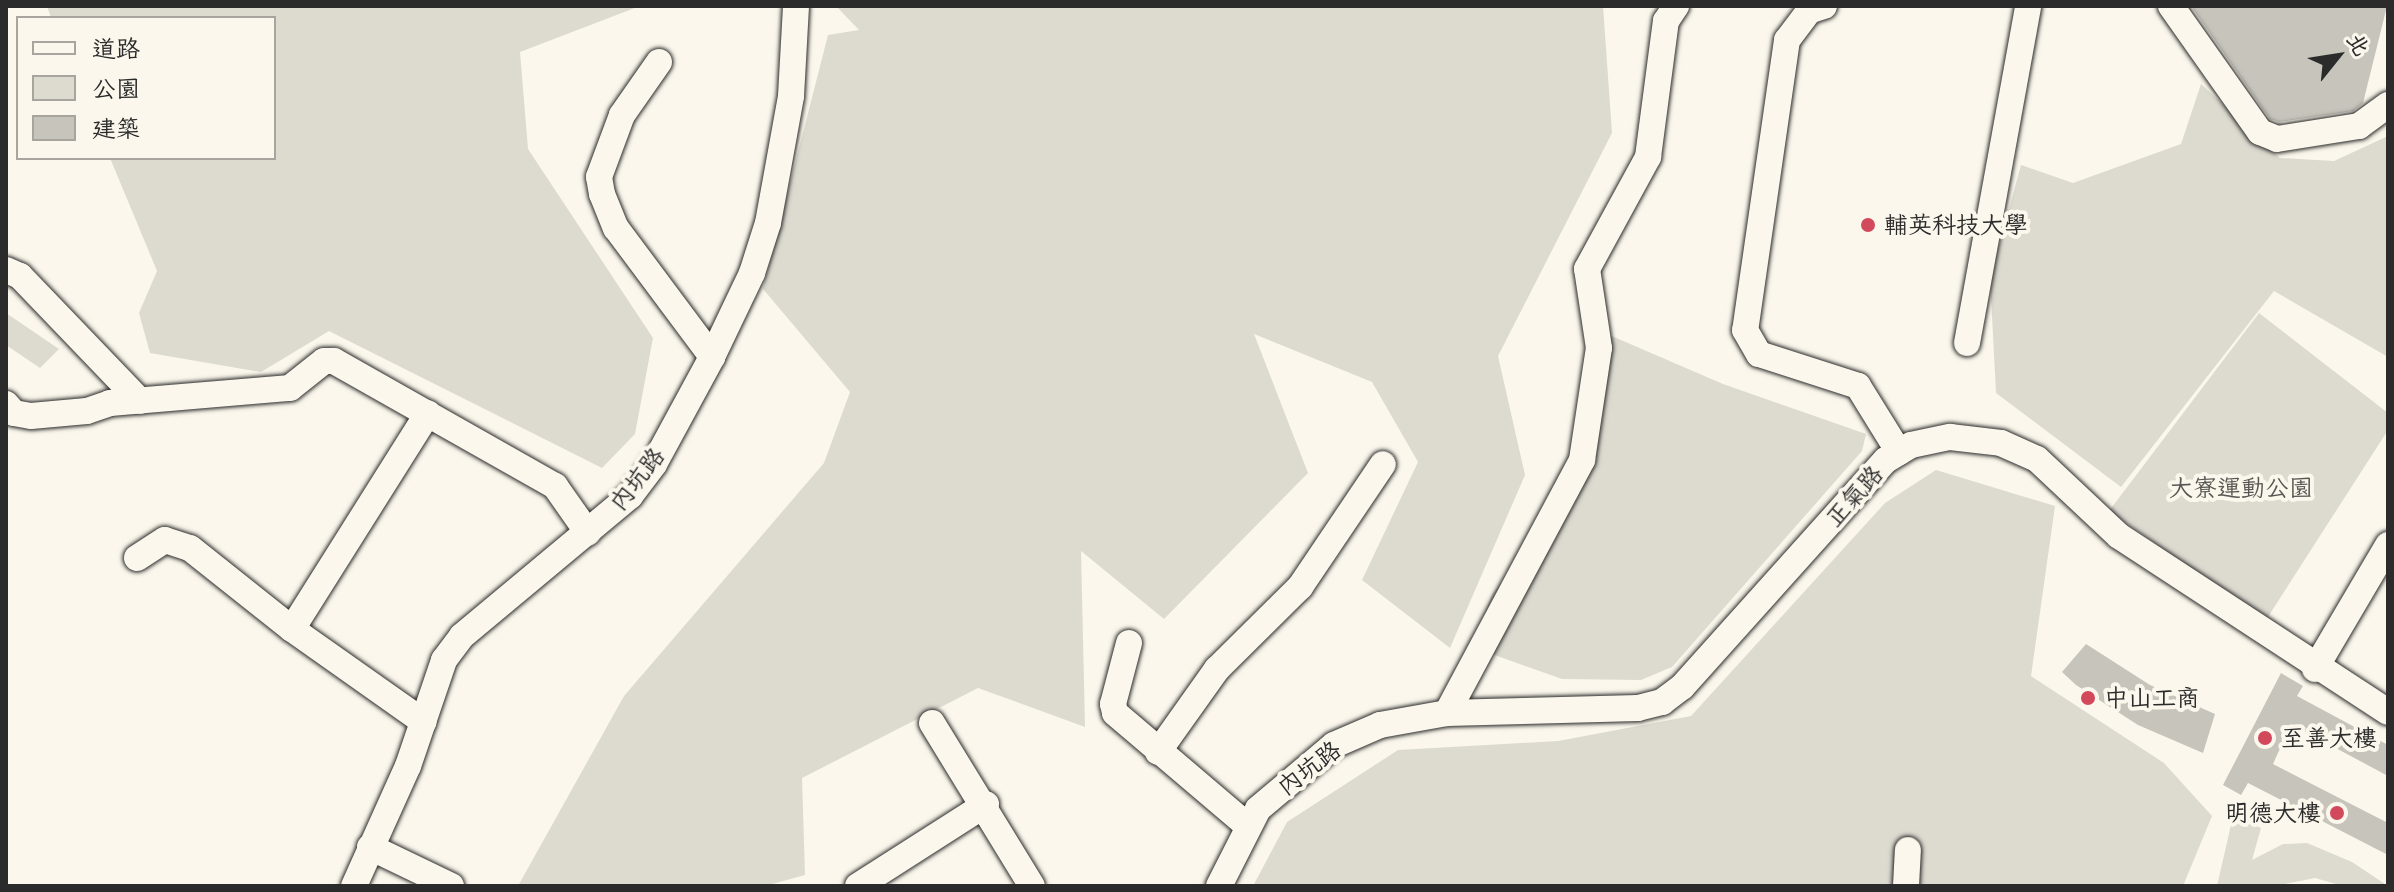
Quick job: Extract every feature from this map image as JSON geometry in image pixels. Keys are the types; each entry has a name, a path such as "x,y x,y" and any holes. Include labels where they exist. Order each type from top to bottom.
{"street":[{"name":"內坑路","path":"354,886 424,722 444,660 462,636 630,496 654,464 712,357 752,273 768,223 791,96 796,6"},
{"path":"1447,713 1582,460 1599,348 1587,269 1648,157 1666,21 1676,6"},
{"path":"1824,6 1809,11 1787,40 1745,330 1759,354 1858,386 1899,452"},
{"path":"1967,343 2028,6"},
{"path":"2171,6 2260,132 2277,139 2359,126 2388,105"},
{"path":"659,62 622,115 599,177 602,194 616,228 712,357"},
{"path":"6,270 20,276 140,401"},
{"path":"6,404 14,413 31,416 140,401 290,388 324,361 334,361 555,486 588,533"},
{"path":"292,629 428,413"},
{"name":"正氣路","path":"1447,713 1638,708 1662,702 1682,687 1886,460 1899,452 1950,437 2001,443 2037,459 2119,536 2315,669 2388,712"},
{"path":"1158,752 1217,669 1307,578 1383,464"},
{"path":"137,558 165,540 190,548 292,629 424,722"},
{"path":"2315,669 2388,545"},
{"path":"1129,643 1115,713 1248,826"},
{"name":"內坑路","path":"1219,886 1248,826 1294,773 1334,745 1380,725 1447,713"},
{"path":"932,723 986,804 1032,886"},
{"path":"858,886 986,804"},
{"path":"370,847 451,886"},
{"path":"1906,886 1908,850"}],"green space":[{"path":"47,6 640,6 520,52 528,149 653,338 635,434 602,468 329,331 261,372 150,353 139,313 157,271 111,160 276,160 276,16 50,16"},
{"path":"836,6 1603,6 1612,133 1498,356 1525,475 1450,648 1362,580 1418,462 1372,382 1254,334 1308,473 1164,619 1081,551 1085,727 978,688 802,778 805,875 765,886 518,886 624,696 824,463 850,392 763,289 828,35 859,30"},
{"path":"2201,84 2280,158 2334,161 2388,136 2388,357 2274,291 2121,487 1996,393 1990,278 2021,165 2073,183 2181,144"},
{"path":"6,313 59,349 40,368 6,345"},
{"name":"大寮運動公園","path":"2259,313 2388,413 2388,430 2266,620 2109,511"},
{"path":"1607,334 1723,384 1866,434 1862,451 1672,667 1641,680 1562,679 1472,647 1492,594 1539,537 1586,452"},
{"path":"1936,470 2055,506 2031,676 2164,763 2212,816 2183,886 1253,886 1287,822 1398,750 1558,741 1691,716 1885,503"},
{"path":"2233,816 2261,828 2252,860 2283,844 2307,843 2352,862 2388,886 2343,886 2315,878 2274,886 2217,886"}],"building":[{"path":"2191,6 2387,6 2363,103 2353,111 2279,122 2270,119"},
{"path":"2086,644 2150,685 2215,714 2203,753 2138,725 2076,685 2062,672"},
{"path":"2281,673 2303,686 2297,696 2388,745 2388,776 2291,724 2273,764 2388,823 2388,855 2248,783 2241,795 2223,785"}],"place":[{"name":"輔英科技大學","path":"1868,225"},
{"name":"中山工商","path":"2088,698"},
{"name":"至善大樓","path":"2265,738"},
{"name":"明德大樓","path":"2337,813"}]}
